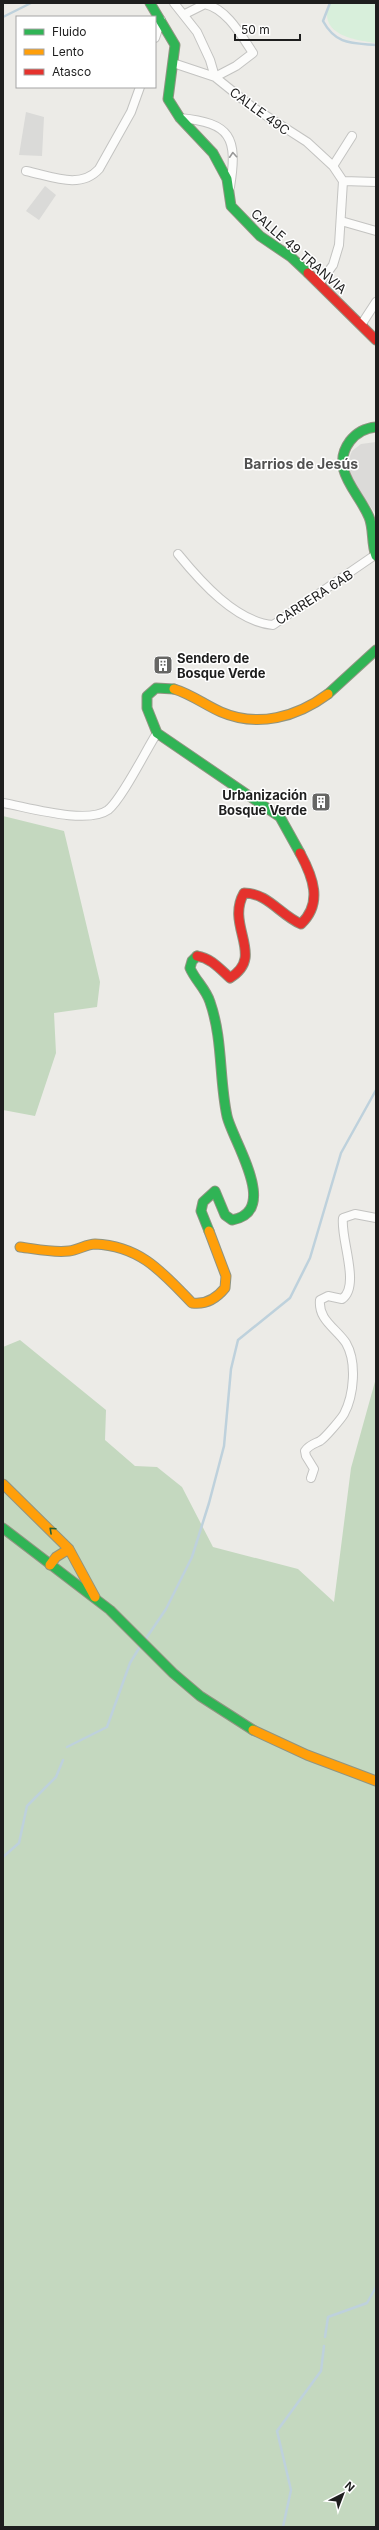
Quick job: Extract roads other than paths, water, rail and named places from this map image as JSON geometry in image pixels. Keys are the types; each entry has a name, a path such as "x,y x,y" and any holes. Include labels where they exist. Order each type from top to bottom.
{"street":[{"name":"CALLE 49 TRANVIA","path":"150,3 175,45 168,99 180,118 213,152 227,179 231,206 250,227 291,257 376,340"},
{"path":"174,3 185,14 210,60 215,77"},
{"path":"173,63 215,77 236,66 253,53 235,27 216,8 205,4 185,14"},
{"path":"156,35 161,20"},
{"name":"CALLE 49C","path":"215,77 251,106 307,142 333,166 343,181"},
{"path":"26,171 78,181 92,176 99,169 131,112 140,88"},
{"path":"180,118 208,121 224,132 231,141 233,166 228,193"},
{"path":"333,166 352,136"},
{"path":"319,284 333,265 339,245 343,181 376,182"},
{"path":"341,221 376,231"},
{"path":"361,325 376,302"},
{"path":"375,556 370,519 345,479 341,465 342,455 349,441 364,429 376,427"},
{"name":"CARRERA 6AB","path":"178,554 203,585 217,597 249,617 273,624 375,556"},
{"path":"20,1247 58,1252 71,1251 94,1244 117,1248 145,1259 158,1267 186,1298 199,1304 218,1296 225,1288 226,1276 201,1211 203,1201 215,1191 225,1215 232,1220 245,1216 250,1206 253,1192 252,1178 229,1126 224,1103 220,1046 211,1003 190,968 192,961 197,956 204,957 230,978 237,976 243,967 246,955 237,916 237,906 244,893 255,892 266,898 291,922 301,924 308,920 315,907 315,892 291,834 280,817 157,733 147,711 146,701 150,691 157,687 168,687 185,693 225,714 251,720 275,721 292,716 318,701 376,650"},
{"path":"3,803 77,817 107,811 116,801 157,733"},
{"path":"311,1478 314,1469 306,1456 306,1451 311,1444 321,1441 342,1418 346,1409 352,1384 353,1362 350,1353 345,1342 323,1317 320,1308 320,1300 328,1296 342,1299 348,1292 351,1279 343,1218 355,1214 376,1218"},
{"path":"3,1484 69,1549 99,1601"},
{"path":"3,1528 21,1545 99,1601 200,1696 236,1721 296,1752 376,1782"},
{"path":"50,1565 56,1557 69,1549"},
{"path":"60,1573 80,1566"}],"waterway":[{"path":"3,17 31,3"},
{"path":"330,3 323,21 333,35 339,39 352,43 376,45"},
{"path":"145,1640 166,1609 192,1557 209,1503 224,1446 231,1369 238,1340 290,1298 310,1258 341,1153 376,1090"},
{"path":"67,1747 107,1727 130,1663 141,1645"},
{"path":"3,1857 19,1843 27,1806 56,1777 63,1760"},
{"path":"325,2337 328,2317 367,2303 376,2287"},
{"path":"283,2527 291,2490 277,2431 321,2371 324,2346"}],"place":[{"name":"Sendero de Bosque Verde","path":"163,665"},
{"name":"Urbanización Bosque Verde","path":"321,802"}],"district":[{"name":"Barrios de Jesús","path":"301,463"}]}
